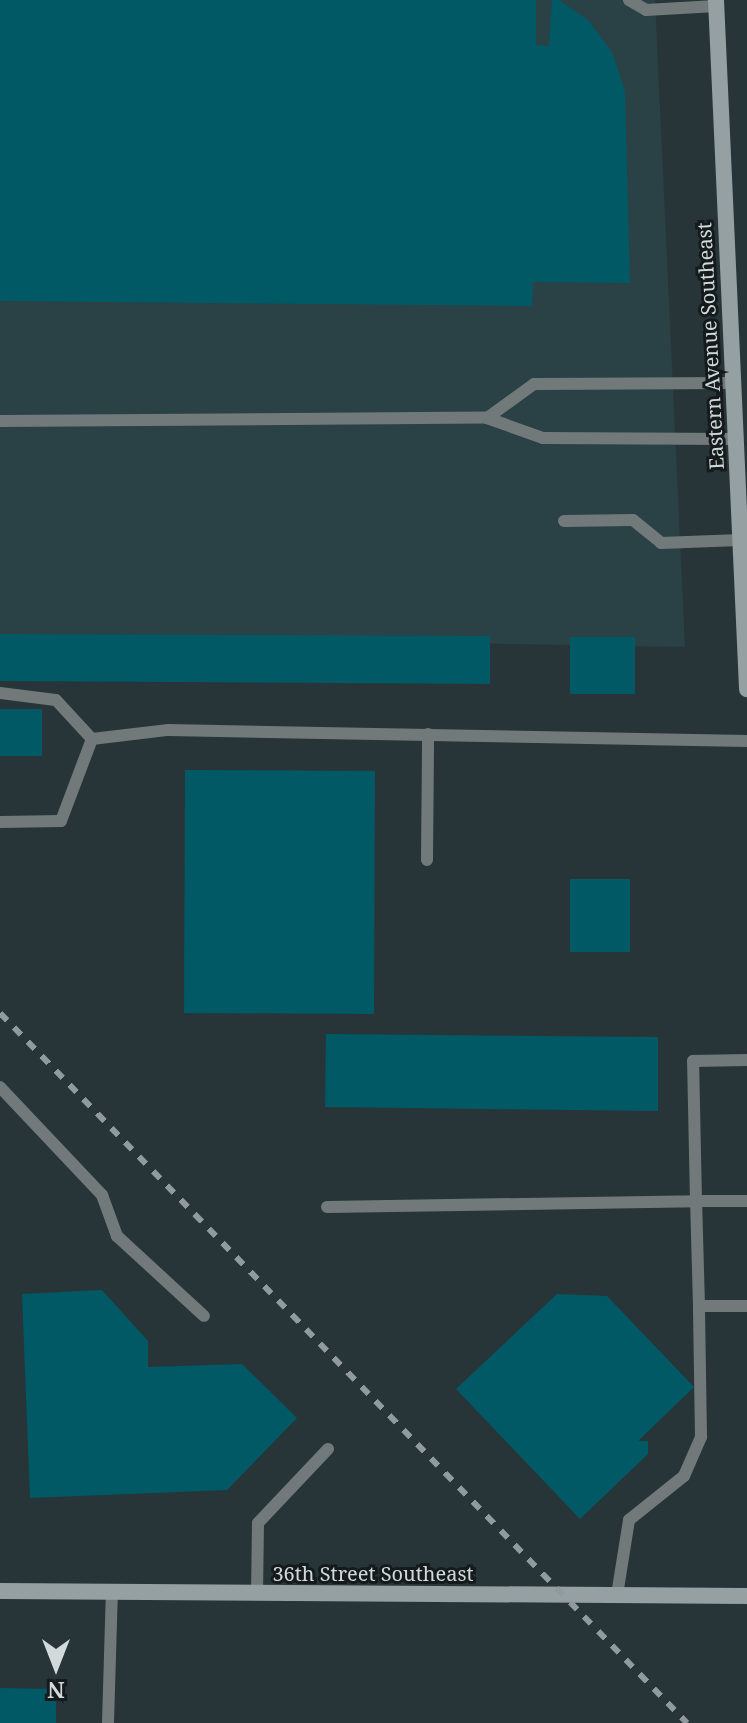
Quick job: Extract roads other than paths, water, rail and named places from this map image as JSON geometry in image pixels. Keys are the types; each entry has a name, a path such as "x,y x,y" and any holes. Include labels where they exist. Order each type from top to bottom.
{"street":[{"name":"Eastern Avenue Southeast","path":"716,3 747,689"},
{"name":"36th Street Southeast","path":"0,1591 747,1596"}],"lane":[{"path":"629,0 646,10 716,3"},
{"path":"487,418 534,384 732,383"},
{"path":"0,421 487,418 543,438 735,439"},
{"path":"564,521 633,520 661,543 740,540"},
{"path":"0,693 56,700 92,739"},
{"path":"92,739 168,730 747,741"},
{"path":"427,860 428,734"},
{"path":"0,822 61,821 92,739"},
{"path":"617,1595 629,1520 684,1476 701,1437 693,1061 747,1060"},
{"path":"0,1087 102,1195 117,1236 204,1316"},
{"path":"327,1207 747,1201"},
{"path":"699,1306 747,1306"},
{"path":"257,1594 258,1523 328,1449"},
{"path":"108,1723 112,1592"}],"railway":[{"path":"0,1013 687,1723"}]}
